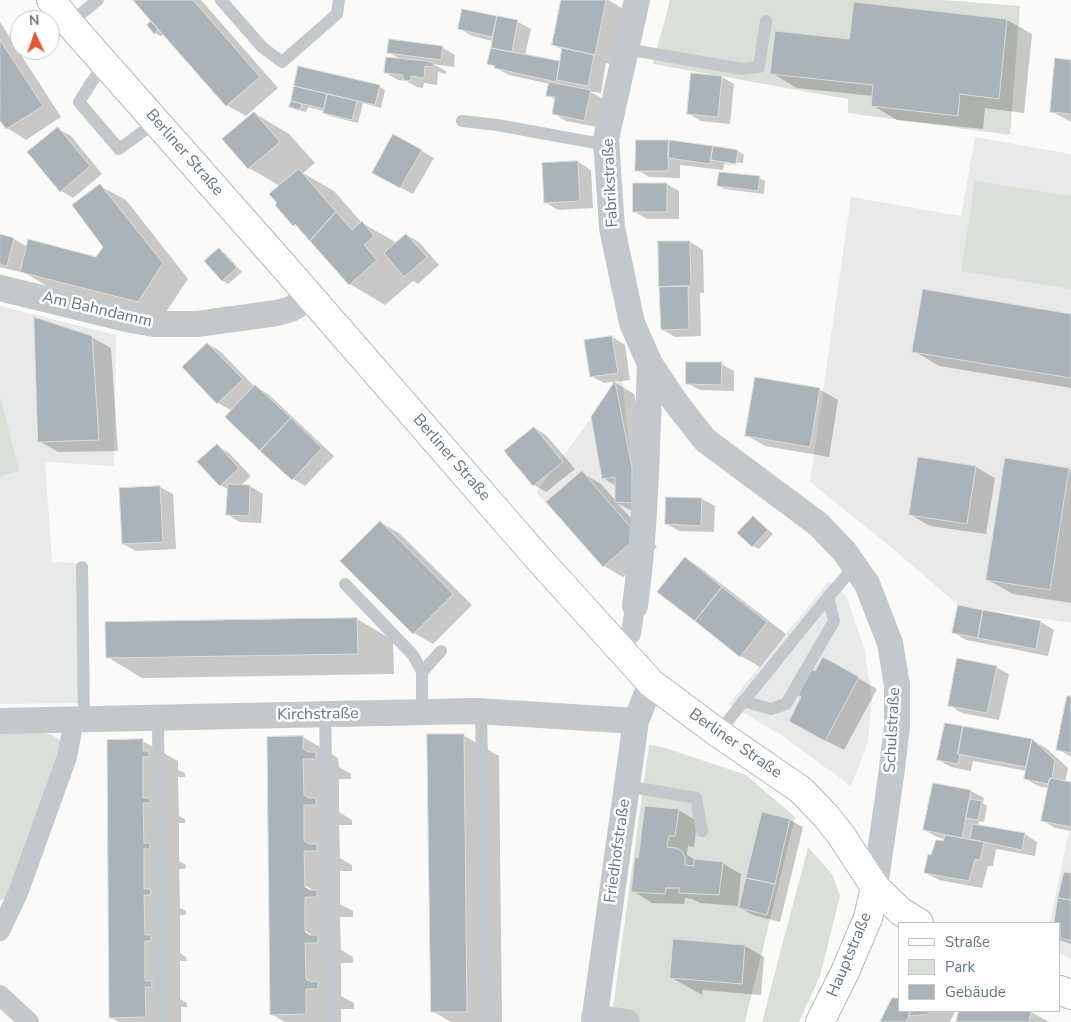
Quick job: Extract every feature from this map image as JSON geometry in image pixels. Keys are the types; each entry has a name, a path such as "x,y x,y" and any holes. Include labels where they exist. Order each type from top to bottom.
{"main road":[{"name":"Berliner Straße","path":"51,0 69,23 537,557 651,683 718,733 801,790 841,835 875,887 900,911 918,922"},
{"name":"Hauptstraße","path":"820,1022 844,974 868,918 875,887"}],"street":[{"name":"Fabrikstraße","path":"637,0 606,139 612,228 632,323 650,364 676,403 706,440"},
{"name":"Am Bahndamm","path":"0,288 131,320 154,324 178,325 198,324 277,312 291,309 311,297"},
{"name":"Fabrikstraße","path":"631,634 640,565 646,494 650,364"},
{"name":"Schulstraße","path":"706,440 818,524 844,551 868,584 890,643 897,685 897,726 875,887"},
{"name":"Friedhofstraße","path":"594,1019 636,721 651,683"},
{"name":"Kirchstraße","path":"0,722 481,712 636,721"},
{"path":"0,930 18,893 79,720"},
{"path":"0,995 29,1022"},
{"path":"594,1019 627,1022"}],"lane":[{"path":"69,23 98,0"},
{"path":"221,0 262,46 282,62 337,14 338,0"},
{"path":"626,49 742,70 759,67 766,20"},
{"path":"104,63 79,102 119,149 156,122"},
{"path":"462,121 497,125 606,145"},
{"path":"718,733 854,566"},
{"path":"79,720 82,567"},
{"path":"345,584 413,655 422,672 422,713"},
{"path":"743,701 772,709 786,704 834,621 828,596"},
{"path":"422,672 441,651"},
{"path":"481,712 487,1022"},
{"path":"325,715 331,1022"},
{"path":"158,718 161,1022"},
{"path":"627,786 696,798 702,831"}],"shaded area":[{"path":"975,137 1071,154 1071,623 958,605 887,544 810,482 851,197 961,216"},
{"path":"0,306 116,335 114,466 45,462 52,562 77,563 80,703 0,704"},
{"path":"622,377 638,536 603,567 536,492"},
{"path":"829,581 846,596 864,647 872,698 868,742 851,786 781,735 729,704"},
{"path":"1069,830 1071,831 1071,959 1061,954 1061,922 1050,922"}],"green space":[{"path":"670,0 943,0 1020,6 1010,135 848,113 848,99 653,64"},
{"path":"975,181 1071,196 1071,289 961,271"},
{"path":"0,400 19,471 0,476"},
{"path":"32,731 49,734 61,742 64,753 11,896 0,900 0,732"},
{"path":"649,745 662,747 746,775 795,817 745,1022 611,1022"},
{"path":"808,847 832,874 840,896 820,976 799,1022 762,1022"}],"building":[{"path":"133,0 193,0 260,77 226,106"},
{"path":"561,0 606,0 595,55 552,45"},
{"path":"854,2 1007,19 999,99 960,94 958,116 871,106 873,85 770,74 775,31 849,39"},
{"path":"462,9 497,16 492,37 458,29"},
{"path":"497,16 518,20 512,51 510,52 491,48"},
{"path":"151,21 158,30 154,34 147,25"},
{"path":"389,39 443,46 441,60 387,53"},
{"path":"0,40 10,55 10,60 13,60 43,106 6,129 0,121"},
{"path":"491,48 560,61 556,82 494,68 495,66 487,64"},
{"path":"562,48 594,55 588,86 557,80"},
{"path":"386,57 434,63 433,67 425,66 424,78 411,76 411,81 403,80 403,75 384,73"},
{"path":"1055,58 1071,60 1071,114 1050,112"},
{"path":"298,66 380,85 375,105 294,86"},
{"path":"691,73 722,76 718,117 687,114"},
{"path":"549,82 591,90 584,121 552,114 555,97 546,96"},
{"path":"294,86 327,94 324,109 291,101"},
{"path":"327,94 357,101 352,120 323,113"},
{"path":"291,101 302,104 300,110 289,107"},
{"path":"254,112 280,142 248,169 222,139"},
{"path":"58,127 90,166 60,192 27,152"},
{"path":"393,134 422,150 400,188 372,173"},
{"path":"636,140 669,140 668,171 635,171"},
{"path":"669,140 713,146 710,164 668,158"},
{"path":"713,146 738,150 736,164 711,160"},
{"path":"578,161 580,201 544,203 542,163"},
{"path":"299,169 336,212 310,241 295,224 293,226 275,205 277,203 269,194"},
{"path":"719,172 760,176 758,191 717,186"},
{"path":"633,183 667,183 667,212 633,212"},
{"path":"100,184 163,263 138,302 20,272 28,239 96,257 103,247 72,205"},
{"path":"336,212 352,230 362,221 374,236 364,245 377,260 349,285 310,241"},
{"path":"0,234 14,238 7,266 0,264"},
{"path":"406,234 427,257 404,277 384,253"},
{"path":"658,241 690,241 691,286 659,287"},
{"path":"219,248 237,268 222,281 204,261"},
{"path":"688,286 689,329 661,330 659,287"},
{"path":"923,289 1071,314 1071,378 912,352"},
{"path":"34,317 92,336 99,440 38,442"},
{"path":"612,336 618,373 590,377 584,340"},
{"path":"207,343 243,379 217,404 182,367"},
{"path":"686,362 722,362 721,385 686,384"},
{"path":"755,377 820,388 810,447 745,436"},
{"path":"615,381 632,468 632,503 615,502 615,477 602,479 591,417"},
{"path":"255,385 291,418 260,451 225,417"},
{"path":"291,418 322,448 292,480 260,451"},
{"path":"534,427 563,462 533,486 504,451"},
{"path":"217,444 239,468 220,486 197,462"},
{"path":"918,457 976,466 967,524 909,515"},
{"path":"1005,458 1069,468 1050,590 986,580"},
{"path":"582,471 638,536 603,567 546,502"},
{"path":"228,484 250,485 249,516 226,515"},
{"path":"160,486 163,542 122,544 119,488"},
{"path":"666,497 702,498 701,526 665,524"},
{"path":"753,516 768,530 752,547 737,533"},
{"path":"380,521 453,594 413,634 340,561"},
{"path":"685,557 722,587 695,621 657,592"},
{"path":"722,587 767,622 740,657 695,621"},
{"path":"958,605 983,610 978,638 952,633"},
{"path":"983,610 1041,621 1036,649 978,638"},
{"path":"357,618 358,654 106,658 105,622"},
{"path":"823,657 859,677 825,741 789,721 801,697 798,695 812,669 815,671"},
{"path":"957,658 997,666 987,713 948,706"},
{"path":"1067,696 1071,696 1071,753 1056,750"},
{"path":"945,723 963,726 958,764 937,760"},
{"path":"963,726 1032,739 1026,767 958,754"},
{"path":"427,734 464,734 467,1012 431,1012"},
{"path":"303,736 303,749 308,752 316,752 316,759 303,759 304,795 309,798 316,798 316,805 304,805 304,841 309,844 317,844 317,851 304,851 305,887 310,890 317,890 317,897 305,897 305,932 310,935 318,935 318,943 305,943 306,979 311,982 318,981 318,989 306,989 306,1014 270,1015 267,737"},
{"path":"143,739 143,751 149,751 149,757 143,757 143,798 150,798 150,803 143,803 144,843 150,843 150,849 144,849 144,889 150,889 151,895 144,895 145,935 151,935 151,941 145,941 145,981 152,981 152,987 145,987 146,1017 109,1018 107,740"},
{"path":"1032,739 1055,760 1052,778 1050,778 1048,784 1024,779"},
{"path":"1050,778 1071,782 1071,827 1041,821"},
{"path":"933,783 971,790 962,838 923,830"},
{"path":"970,799 982,801 978,820 966,818"},
{"path":"645,806 679,809 675,836 669,836 667,847 682,851 685,865 694,866 694,859 723,862 719,895 679,893 679,888 666,888 665,894 631,892 635,857 638,858"},
{"path":"762,812 790,819 775,884 746,878"},
{"path":"973,824 1025,833 1022,850 970,839"},
{"path":"945,835 984,842 980,860 975,859 969,881 924,873 928,854 931,855 936,840 943,841"},
{"path":"1064,872 1071,873 1071,900 1058,898"},
{"path":"746,878 775,884 767,915 739,908"},
{"path":"1058,898 1071,900 1071,941 1061,938 1061,922 1054,922"},
{"path":"673,939 745,945 742,984 670,978"},
{"path":"892,998 898,998 898,1012 911,1012 906,1022 880,1022"},
{"path":"911,1012 930,1012 929,1014 909,1016"},
{"path":"959,1012 1031,1012 1029,1022 956,1022"}]}
